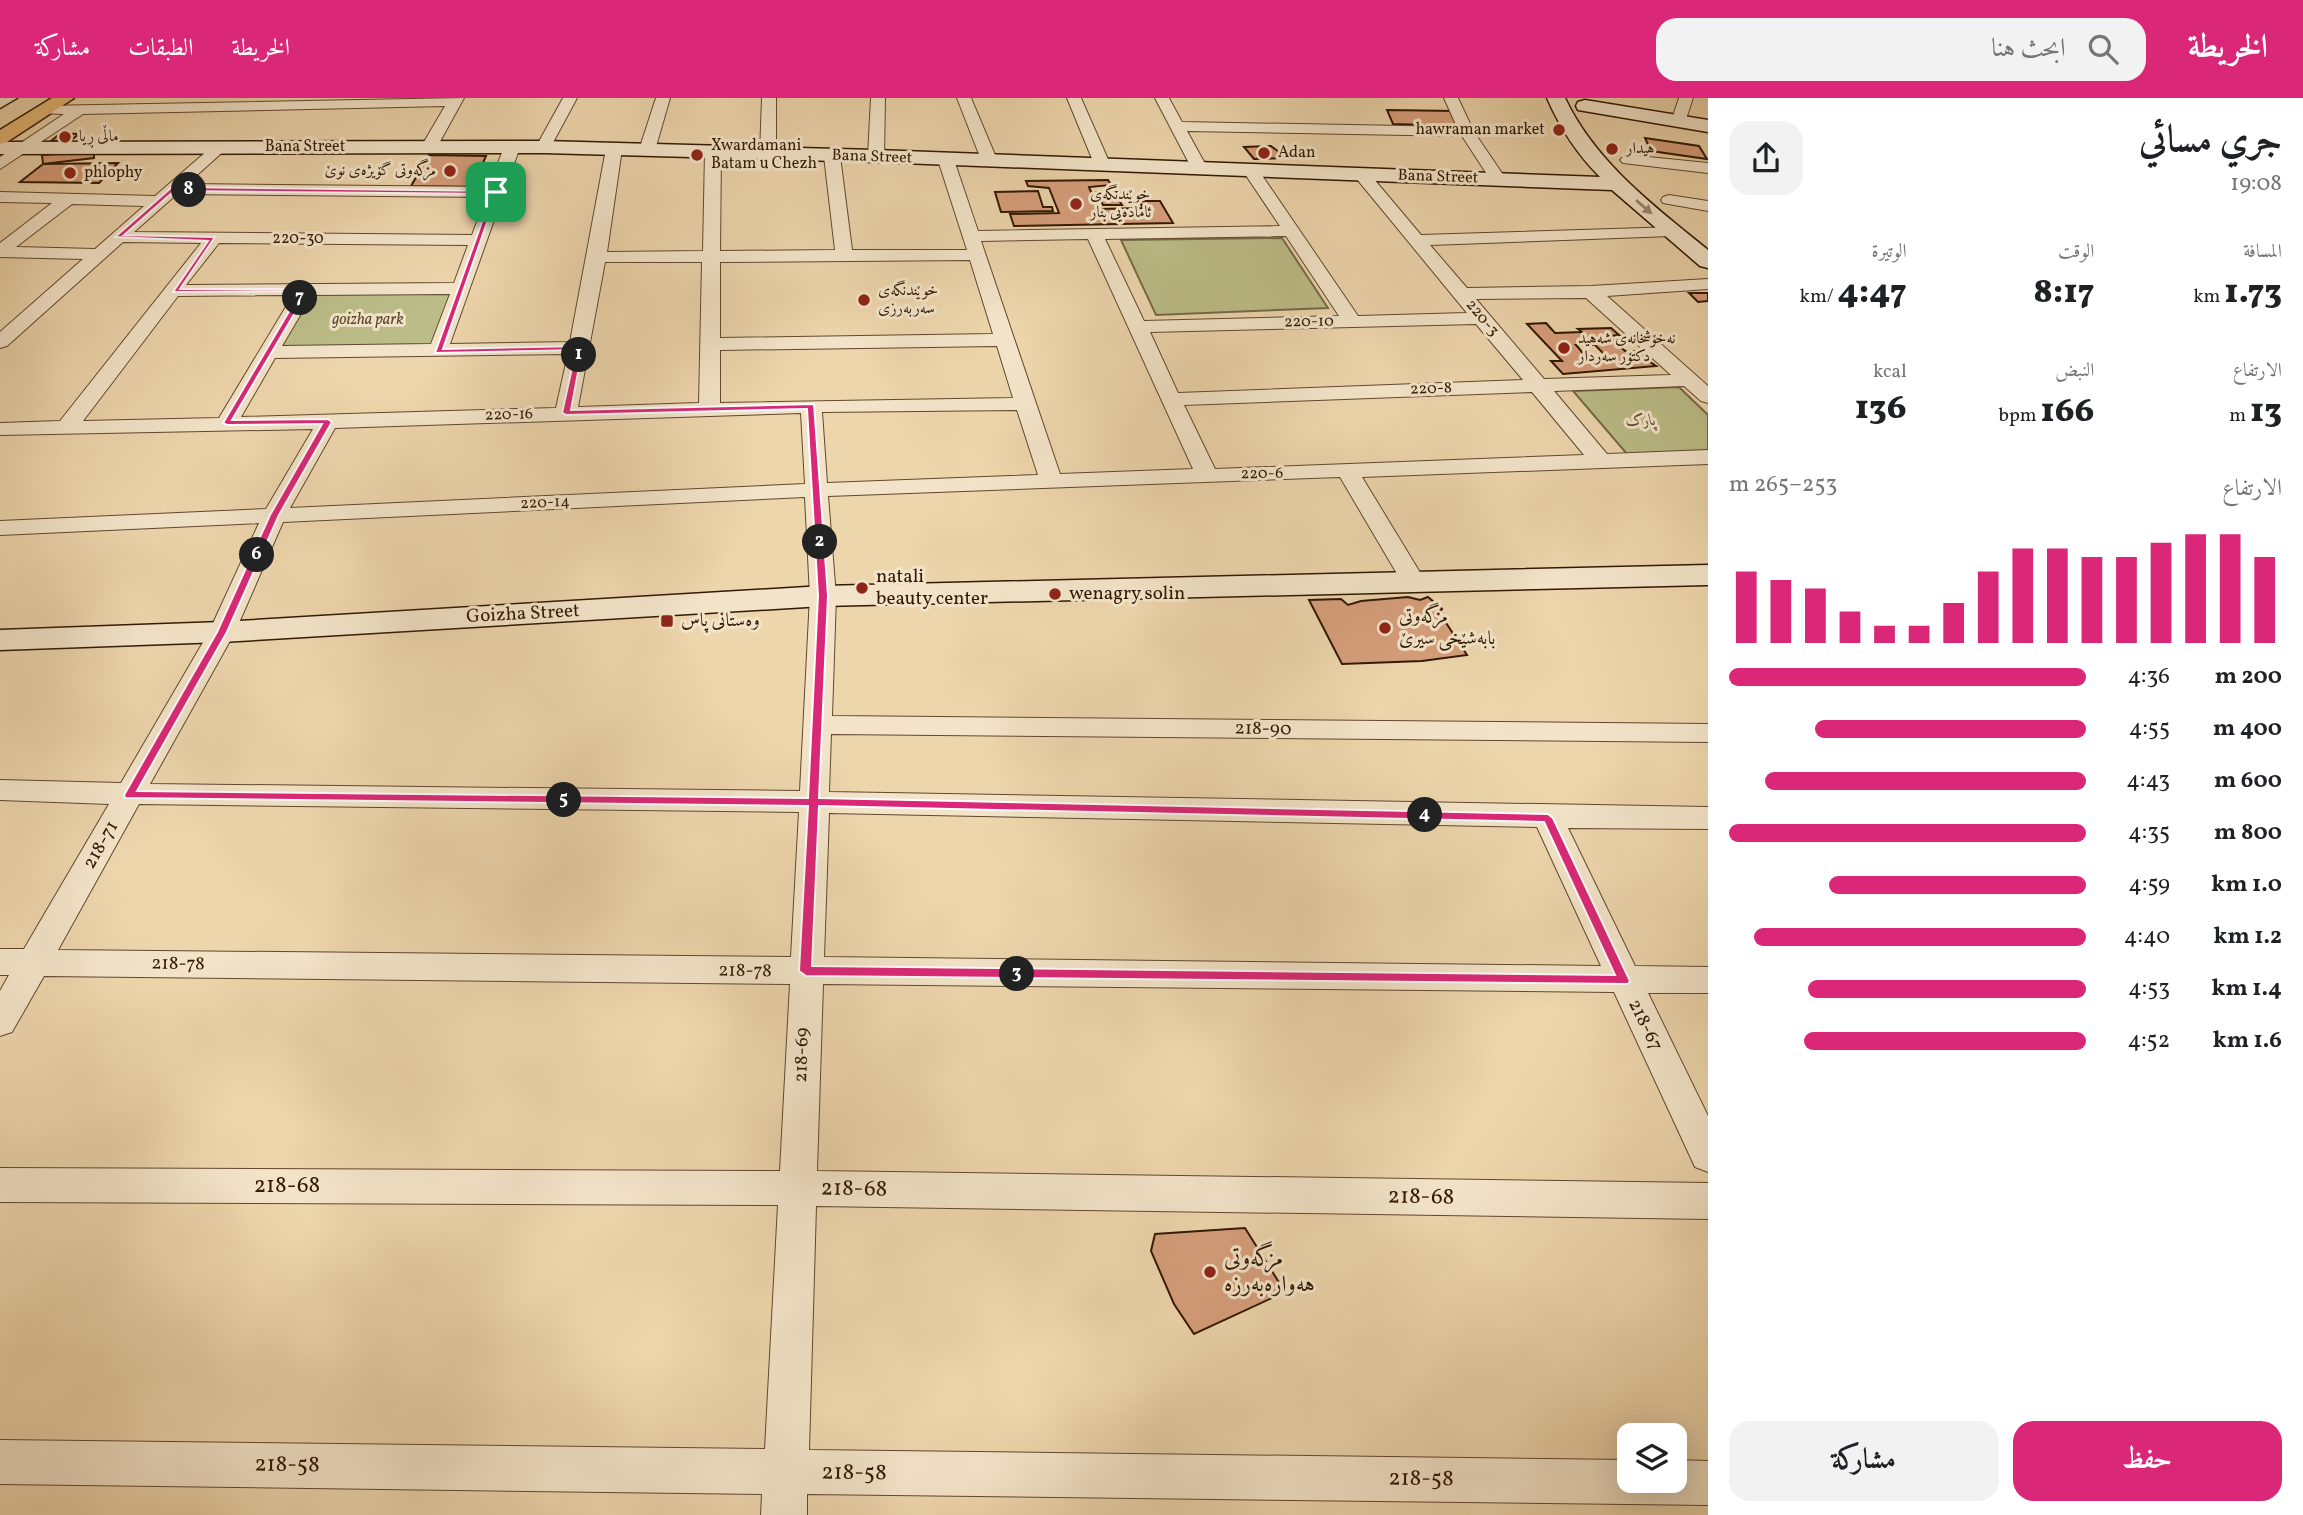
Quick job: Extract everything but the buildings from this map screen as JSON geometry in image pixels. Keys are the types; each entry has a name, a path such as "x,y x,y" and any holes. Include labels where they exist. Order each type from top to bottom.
{"highway":[{"path":"0,113 26,98"},
{"path":"0,138 43,110 72,104"}],"street":[{"path":"0,102 8,98"},
{"path":"0,164 23,148 72,104 100,98"},
{"path":"544,147 570,98"},
{"path":"648,150 663,98"},
{"path":"768,154 769,98"},
{"path":"876,156 878,98"},
{"path":"964,98 990,162"},
{"path":"1074,98 1103,166"},
{"path":"1161,98 1200,169"},
{"path":"1451,98 1467,132 1498,179"},
{"path":"1556,98 1562,116 1605,144 1669,200 1702,214"},
{"path":"1678,122 1686,98"},
{"path":"72,104 456,100"},
{"path":"429,147 456,100"},
{"path":"1708,127 1584,102 1588,117 1605,144 1617,184 1708,261"},
{"path":"1177,126 1467,132"},
{"path":"1605,144 1708,168"},
{"path":"0,342 220,147"},
{"path":"438,351 512,147"},
{"name":"Bana Street","path":"0,148 544,147 876,156 1617,184"},
{"path":"566,413 581,348 614,149"},
{"path":"709,409 713,152"},
{"path":"832,156 844,256"},
{"path":"946,160 1051,481"},
{"path":"1251,171 1352,321"},
{"name":"220-3","path":"1363,175 1601,461"},
{"path":"0,197 68,199 166,195 496,192"},
{"path":"0,251 68,199"},
{"path":"973,236 1291,231"},
{"path":"1417,240 1671,231"},
{"path":"1094,234 1207,476"},
{"name":"220-30","path":"118,237 478,240"},
{"path":"67,427 213,239"},
{"path":"0,251 99,254"},
{"path":"597,257 979,255"},
{"path":"1462,294 1591,292 1708,284"},
{"path":"175,291 461,288"},
{"path":"227,423 306,289"},
{"path":"1591,292 1708,397"},
{"name":"220-10","path":"1137,327 1482,318"},
{"path":"710,344 1006,340"},
{"path":"267,352 581,348"},
{"name":"220-8","path":"1171,399 1690,380"},
{"name":"220-16","path":"0,429 328,422 811,406 1026,404"},
{"name":"218-69","path":"784,1515 823,596 811,406"},
{"name":"218-71","path":"0,1022 222,632 274,515 328,422"},
{"name":"220-6","path":"816,490 1708,457"},
{"path":"1348,472 1415,584"},
{"name":"220-14","path":"0,528 816,490"},
{"name":"Goizha Street","path":"0,640 222,632 823,596 1708,575"},
{"name":"218-90","path":"818,725 1708,733"},
{"path":"0,790 129,795 814,802 1548,818 1708,818"},
{"name":"218-67","path":"1548,818 1708,1155"},
{"name":"218-78","path":"0,962 1708,980"},
{"name":"218-68","path":"0,1185 796,1188 1708,1201"},
{"name":"218-58","path":"0,1462 1708,1483"}],"green space":[{"path":"1282,238 1328,308 1156,315 1121,240"},
{"name":"goizha park","path":"461,288 438,351 267,352 306,289"},
{"name":"پارک","path":"1679,387 1708,415 1708,451 1627,454 1573,391"}],"place":[{"name":"hawraman market","path":"1559,130"},
{"name":"ماڵی ڕیا","path":"65,137"},
{"name":"هيدار","path":"1612,149"},
{"name":"Adan","path":"1264,153"},
{"name":"Xwardamani Batam u Chezh","path":"697,155"},
{"name":"مزگەوتی گۆیژەی نوێ","path":"450,171"},
{"name":"phlophy","path":"70,173"},
{"name":"خوێندنگەی ئامادەیی بنار","path":"1076,204"},
{"name":"خوێندنگەی سەربەرزی","path":"864,300"},
{"name":"نەخۆشخانەی شەهید دکتۆر سەردار","path":"1564,348"},
{"name":"natali beauty center","path":"862,588"},
{"name":"wenagry solin","path":"1055,594"},
{"name":"وەستانی پاس","path":"667,621"},
{"name":"مزگه‌وتی بابەشێخی سیرێ","path":"1385,628"},
{"name":"مزگەوتی هەوارەبەرزە","path":"1210,1272"}],"route":[{"path":"496,192 172,189 118,237 213,239 175,291 306,289 227,423 328,422 274,515 222,632 129,795 814,802 1548,818 1624,981 806,971 814,802 818,725 823,596 811,406 566,413 581,348 438,351 496,192"}]}
